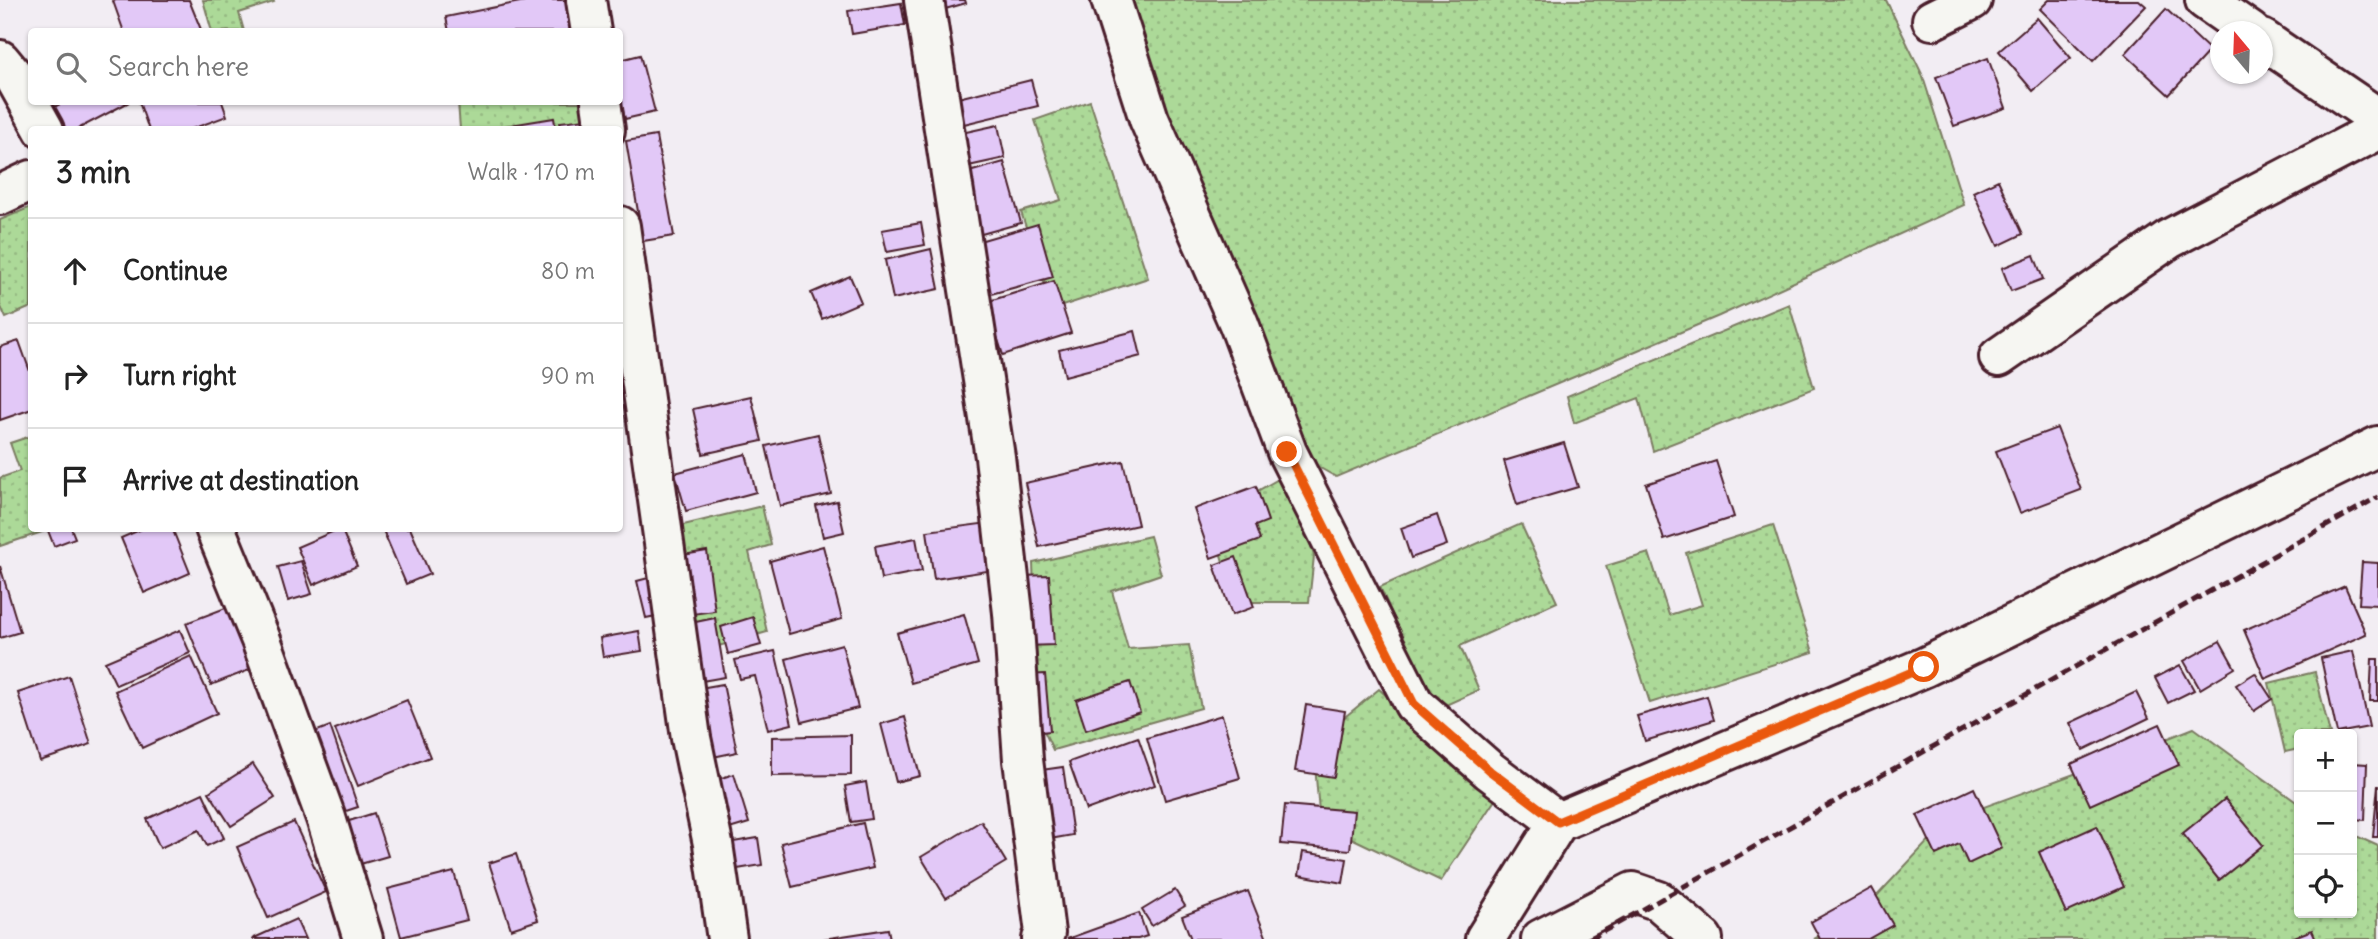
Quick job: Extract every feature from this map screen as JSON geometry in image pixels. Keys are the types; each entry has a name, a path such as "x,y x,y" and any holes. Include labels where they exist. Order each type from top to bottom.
{"street":[{"path":"586,0 590,28"},
{"path":"925,0 995,457 1013,613 1023,760 1045,933 1042,939"},
{"path":"1111,0 1149,120 1239,324 1287,452 1414,704 1490,771 1558,822"},
{"path":"1932,20 1972,0"},
{"path":"2205,0 2236,21"},
{"path":"2273,46 2378,118"},
{"path":"0,60 15,78 28,101"},
{"path":"30,105 42,126"},
{"path":"601,105 604,126"},
{"path":"1999,357 2169,239 2378,130"},
{"path":"0,195 28,182"},
{"path":"623,248 691,738 713,844 727,939"},
{"path":"1485,939 1558,822 1924,667 2378,446"},
{"path":"217,532 261,640 327,818 363,939"},
{"path":"1541,939 1633,892 1659,901 1703,939"}],"green space":[{"path":"203,0 274,2 239,13 243,28 211,28"},
{"path":"1120,0 1886,0 1922,74 1964,205 1719,316 1336,477 1308,461"},
{"path":"1090,101 1148,278 1053,309 1021,212 1061,200 1035,120"},
{"path":"458,105 583,105 585,126 460,126"},
{"path":"28,208 28,308 6,318 0,305 0,220"},
{"path":"1789,304 1814,388 1653,451 1639,398 1574,423 1567,396"},
{"path":"28,437 28,532 42,532 0,546 0,478 20,471 10,443"},
{"path":"1289,473 1314,556 1309,602 1235,602 1210,518"},
{"path":"762,506 771,545 749,552 767,632 684,656 671,528"},
{"path":"1521,524 1557,602 1460,646 1479,690 1435,710 1380,587"},
{"path":"1773,525 1813,652 1650,703 1606,566 1649,553 1669,615 1702,605 1686,553"},
{"path":"1150,536 1161,574 1112,591 1128,649 1189,645 1201,708 1053,750 1039,720 1033,563"},
{"path":"2315,672 2329,729 2294,729 2294,750 2285,752 2269,683"},
{"path":"1379,689 1497,797 1441,881 1320,823 1313,743"},
{"path":"2194,728 2294,800 2294,918 2357,918 2357,836 2378,846 2378,939 1814,939 1859,915 1948,820"}],"building":[{"path":"189,0 200,28 123,28 113,1"},
{"path":"530,0 567,0 572,28 448,28 446,17"},
{"path":"940,0 965,0 966,3 942,10"},
{"path":"2049,0 2139,0 2146,6 2093,61 2040,9"},
{"path":"901,3 905,25 852,34 848,11"},
{"path":"2166,9 2210,50 2169,95 2125,54"},
{"path":"2037,18 2071,58 2033,91 1999,51"},
{"path":"640,55 655,112 625,119 622,105 623,59"},
{"path":"1988,58 2006,108 1954,126 1936,77"},
{"path":"1031,80 1038,106 964,124 958,98"},
{"path":"58,105 123,105 84,126 58,126 50,109"},
{"path":"140,105 223,105 227,116 200,126 148,126"},
{"path":"554,118 555,126 505,126"},
{"path":"593,118 594,126 560,126 560,122"},
{"path":"998,125 1005,158 964,167 957,134"},
{"path":"656,136 674,236 643,241 626,141"},
{"path":"1004,162 1021,223 978,235 962,174"},
{"path":"1998,180 2023,234 1998,246 1973,192"},
{"path":"921,223 925,245 887,252 882,230"},
{"path":"1038,224 1053,277 991,294 976,242"},
{"path":"931,249 939,289 893,299 885,260"},
{"path":"2034,255 2043,279 2011,291 2002,268"},
{"path":"850,276 861,302 822,319 811,293"},
{"path":"1054,281 1071,333 1003,355 986,302"},
{"path":"1135,331 1141,356 1065,376 1059,350"},
{"path":"19,341 28,366 28,410 0,420 0,347"},
{"path":"751,396 762,441 703,454 693,409"},
{"path":"2057,428 2081,490 2020,513 1996,451"},
{"path":"818,434 831,494 780,506 766,446"},
{"path":"1564,443 1578,487 1517,505 1504,461"},
{"path":"746,454 756,492 686,511 675,473"},
{"path":"1123,461 1138,525 1039,547 1025,483"},
{"path":"1716,461 1734,517 1664,540 1646,484"},
{"path":"1256,486 1268,521 1255,526 1260,540 1211,558 1194,509"},
{"path":"837,501 844,532 823,537 816,506"},
{"path":"1437,515 1447,545 1411,558 1401,528"},
{"path":"988,523 994,570 934,579 927,531"},
{"path":"49,532 73,532 75,538 54,546"},
{"path":"135,532 174,532 190,573 144,593 121,538"},
{"path":"332,532 343,532 357,566 313,585 297,547"},
{"path":"384,532 412,532 430,574 406,584"},
{"path":"916,538 922,571 881,579 875,546"},
{"path":"823,546 842,619 789,634 770,561"},
{"path":"707,551 715,611 685,615 677,556"},
{"path":"1236,557 1254,607 1232,615 1214,565"},
{"path":"301,561 312,594 288,601 278,567"},
{"path":"2362,562 2378,563 2378,605 2359,604"},
{"path":"0,566 20,632 0,638"},
{"path":"1049,575 1054,645 1026,646 1022,576"},
{"path":"656,576 665,614 646,618 637,581"},
{"path":"2345,586 2366,634 2265,679 2244,630"},
{"path":"228,607 252,669 211,685 186,623"},
{"path":"964,614 978,664 911,683 897,633"},
{"path":"753,617 761,645 728,654 721,627"},
{"path":"715,618 725,677 696,682 686,624"},
{"path":"180,630 190,653 116,685 105,662"},
{"path":"639,631 642,651 603,657 600,638"},
{"path":"2220,641 2235,668 2200,689 2184,661"},
{"path":"842,644 858,708 802,722 786,659"},
{"path":"775,651 792,724 768,730 755,676 740,679 735,660"},
{"path":"2353,651 2369,727 2336,729 2321,658"},
{"path":"191,656 217,713 142,748 115,691"},
{"path":"2372,659 2378,659 2378,701 2370,701"},
{"path":"2180,665 2194,690 2168,703 2155,678"},
{"path":"2255,673 2272,699 2254,711 2236,685"},
{"path":"1045,674 1050,731 1031,733 1027,675"},
{"path":"69,676 91,744 40,761 18,693"},
{"path":"1130,682 1140,712 1086,730 1076,700"},
{"path":"723,684 737,752 708,758 694,689"},
{"path":"2136,692 2149,718 2083,750 2070,723"},
{"path":"1707,696 1714,720 1645,741 1637,716"},
{"path":"407,700 430,757 358,786 335,729"},
{"path":"1306,705 1345,711 1334,777 1295,771"},
{"path":"1222,715 1240,778 1165,800 1147,738"},
{"path":"905,717 920,776 896,782 881,724"},
{"path":"2160,724 2179,765 2090,805 2071,764"},
{"path":"330,726 358,807 340,813 312,733"},
{"path":"851,735 851,775 772,776 772,737"},
{"path":"1138,737 1155,785 1086,810 1069,762"},
{"path":"2357,763 2367,764 2365,820 2357,819"},
{"path":"253,764 275,798 231,826 209,792"},
{"path":"1063,767 1073,835 1044,840 1034,771"},
{"path":"734,774 749,823 726,830 712,781"},
{"path":"866,782 872,819 851,822 845,786"},
{"path":"2378,785 2378,837 2373,837"},
{"path":"1974,788 2002,848 1968,864 1959,844 1936,855 1917,815"},
{"path":"203,793 224,838 207,846 199,830 160,848 147,819"},
{"path":"2225,799 2263,845 2219,880 2182,834"},
{"path":"1285,805 1354,811 1350,850 1281,844"},
{"path":"374,813 388,856 357,865 343,823"},
{"path":"981,821 1006,862 946,898 921,857"},
{"path":"294,822 326,892 268,918 237,847"},
{"path":"863,823 873,868 792,887 781,843"},
{"path":"2097,826 2124,887 2066,913 2039,852"},
{"path":"758,838 762,865 731,870 727,843"},
{"path":"1303,852 1347,859 1343,883 1299,875"},
{"path":"516,854 538,920 511,929 489,863"},
{"path":"454,872 467,920 401,937 388,889"},
{"path":"1872,888 1893,925 1868,939 1820,939 1811,922"},
{"path":"1175,890 1185,906 1152,926 1142,910"},
{"path":"1248,891 1267,939 1191,939 1182,916"},
{"path":"1139,913 1147,936 1138,939 1067,939"},
{"path":"296,919 305,939 252,939"},
{"path":"888,929 890,939 823,939"},
{"path":"2312,930 2316,939 2289,939"}],"railway":[{"path":"1590,939 2378,497"}],"route":[{"path":"1287,452 1414,704 1490,771 1558,822 1924,667"}]}
